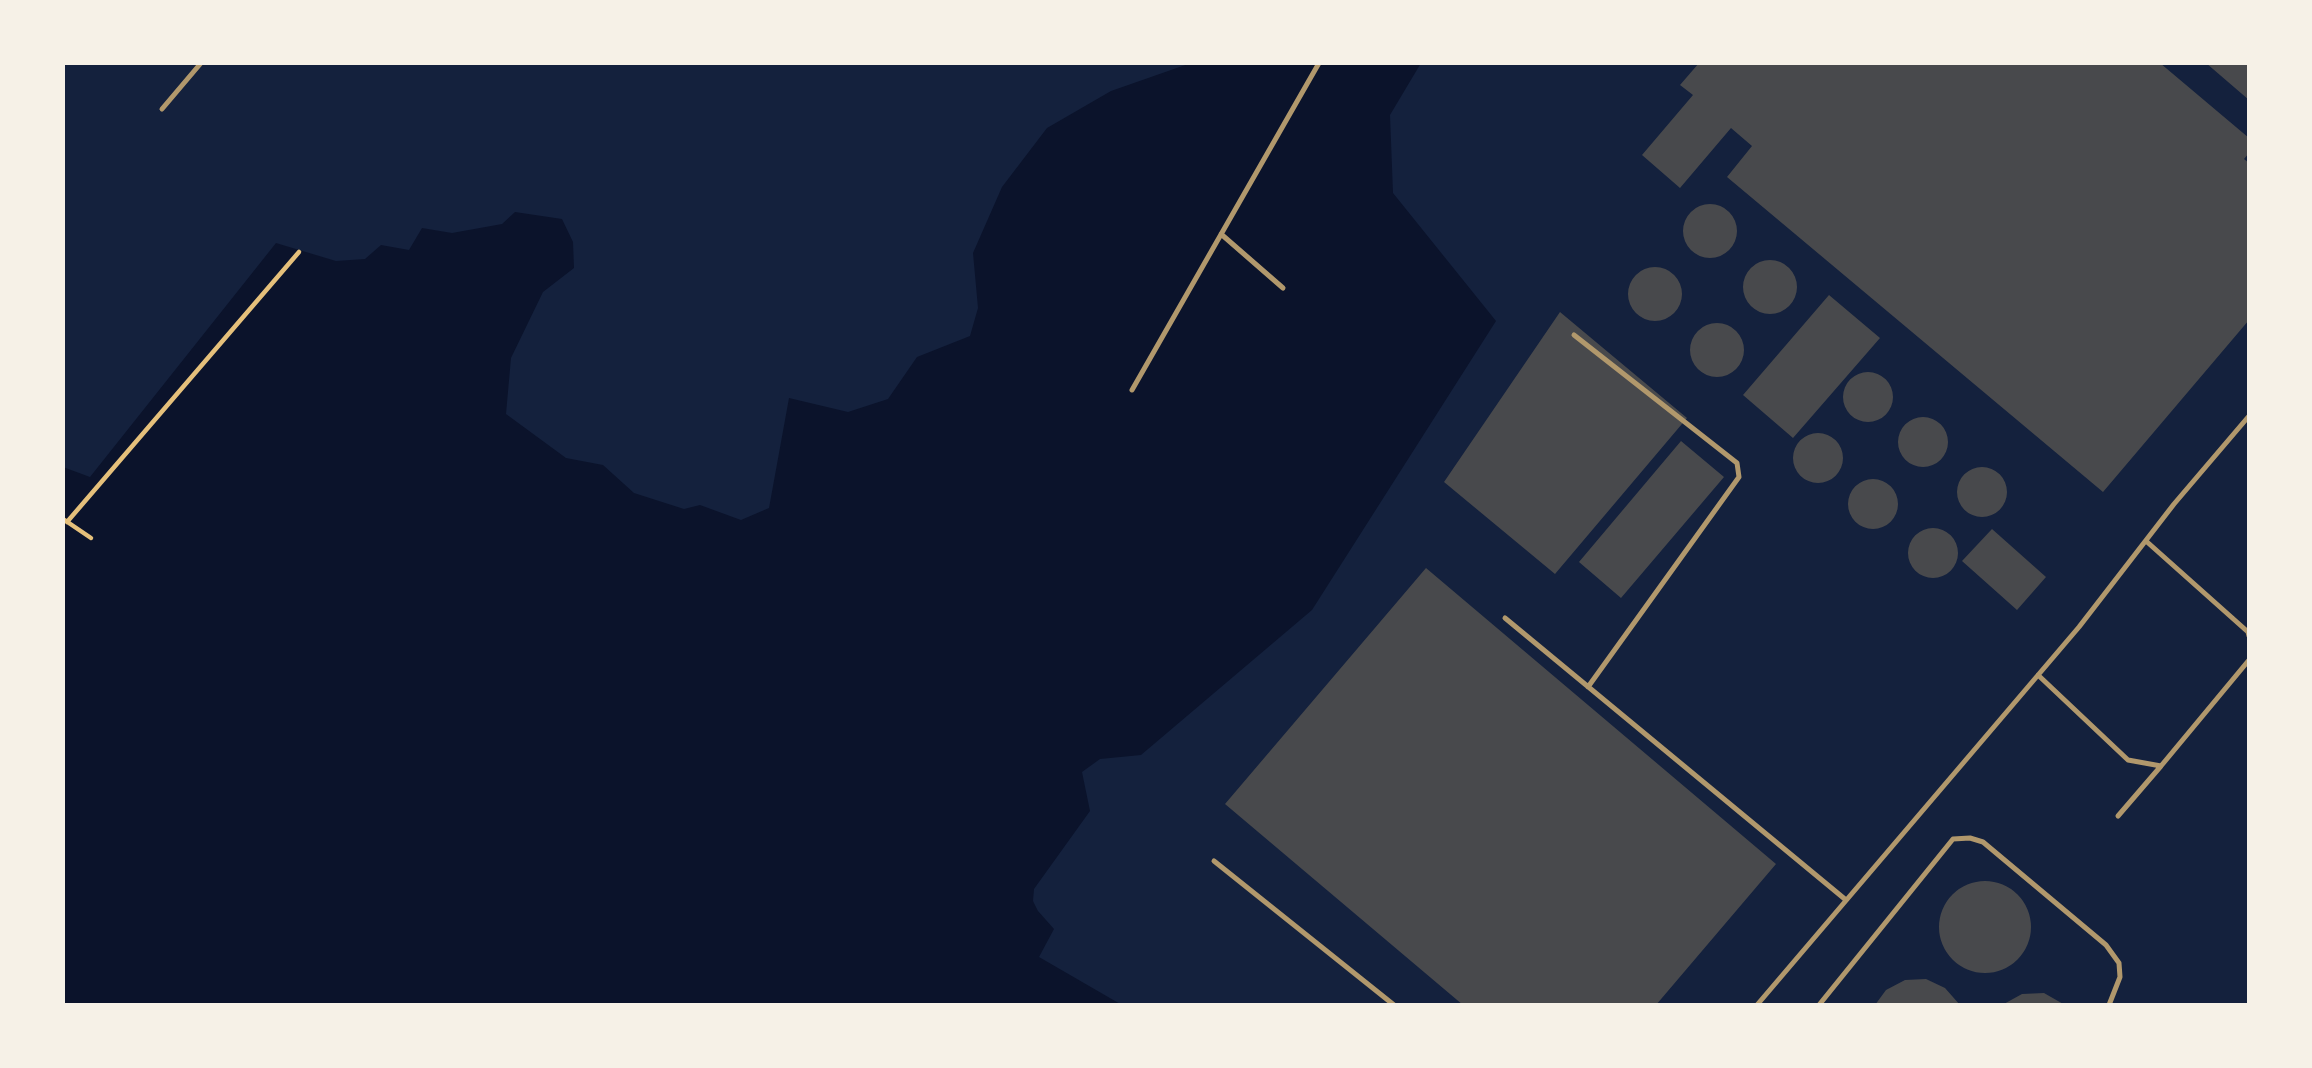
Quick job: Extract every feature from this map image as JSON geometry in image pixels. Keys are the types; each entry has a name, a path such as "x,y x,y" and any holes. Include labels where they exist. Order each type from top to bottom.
{"lane":[{"path":"162,109 201,63"},
{"path":"1132,390 1319,63"},
{"path":"1221,234 1283,288"},
{"path":"1574,335 1737,463 1740,477 1588,687"},
{"path":"1757,1005 2038,675 2249,416"},
{"path":"2146,541 2248,632 2249,636"},
{"path":"1505,618 1846,900"},
{"path":"2118,816 2249,660"},
{"path":"2038,675 2128,760 2161,766"},
{"path":"1819,1005 1954,839 1970,838 1983,842 2106,946 2119,963 2120,977 2109,1005"},
{"path":"1214,860 1394,1005"},
{"path":"1378,1005 1384,996"},
{"path":"1762,999 1770,1005"}],"path":[{"path":"91,538 65,521 299,252"}],"water":[{"path":"1191,63 1421,63 1390,115 1393,193 1496,321 1312,610 1141,755 1100,759 1082,772 1090,811 1034,889 1033,901 1038,911 1054,929 1039,957 1122,1005 63,1005 63,467 90,477 276,243 336,261 365,259 381,245 409,250 422,228 452,233 502,224 515,212 562,219 573,242 574,268 543,292 511,358 506,414 566,458 603,465 634,493 684,509 700,505 741,520 769,508 789,398 848,412 888,399 917,357 970,336 978,308 973,253 1002,187 1047,128 1111,91"}],"building":[{"path":"1699,63 2160,63 2249,138 2249,153 2244,159 2249,163 2249,320 2103,492 1727,177 1752,146 1731,128 1680,188 1642,155 1693,95 1680,85"},
{"path":"2206,63 2249,63 2249,100"},
{"path":"1710,204 1729,212 1737,231 1729,250 1710,258 1691,250 1683,231 1691,212"},
{"path":"1770,260 1789,268 1797,287 1789,306 1770,314 1751,306 1743,287 1751,268"},
{"path":"1655,267 1674,275 1682,294 1674,313 1655,321 1636,313 1628,294 1636,275"},
{"path":"1829,295 1880,338 1793,438 1743,395"},
{"path":"1560,312 1687,418 1555,574 1444,482"},
{"path":"1717,323 1736,331 1744,350 1736,369 1717,377 1698,369 1690,350 1698,331"},
{"path":"1868,372 1886,379 1893,397 1886,415 1868,422 1850,415 1843,397 1850,379"},
{"path":"1923,417 1941,424 1948,442 1941,460 1923,467 1905,460 1898,442 1905,424"},
{"path":"1818,433 1836,440 1843,458 1836,476 1818,483 1800,476 1793,458 1800,440"},
{"path":"1681,441 1724,477 1621,598 1579,562"},
{"path":"1982,467 2000,474 2007,492 2000,510 1982,517 1964,510 1957,492 1964,474"},
{"path":"1873,479 1891,486 1898,504 1891,522 1873,529 1855,522 1848,504 1855,486"},
{"path":"1933,528 1951,535 1958,553 1951,571 1933,578 1915,571 1908,553 1915,535"},
{"path":"1992,529 2046,577 2017,610 1962,561"},
{"path":"1426,568 1776,864 1656,1005 1463,1005 1225,804"},
{"path":"1985,881 2003,884 2018,894 2028,909 2031,927 2028,945 2018,960 2003,970 1985,973 1967,970 1952,960 1942,945 1939,927 1942,909 1952,894 1967,884"},
{"path":"1926,979 1945,988 1960,1005 1875,1005 1886,990 1905,980"},
{"path":"2044,993 2065,1005 2002,1005 2022,994"}]}
